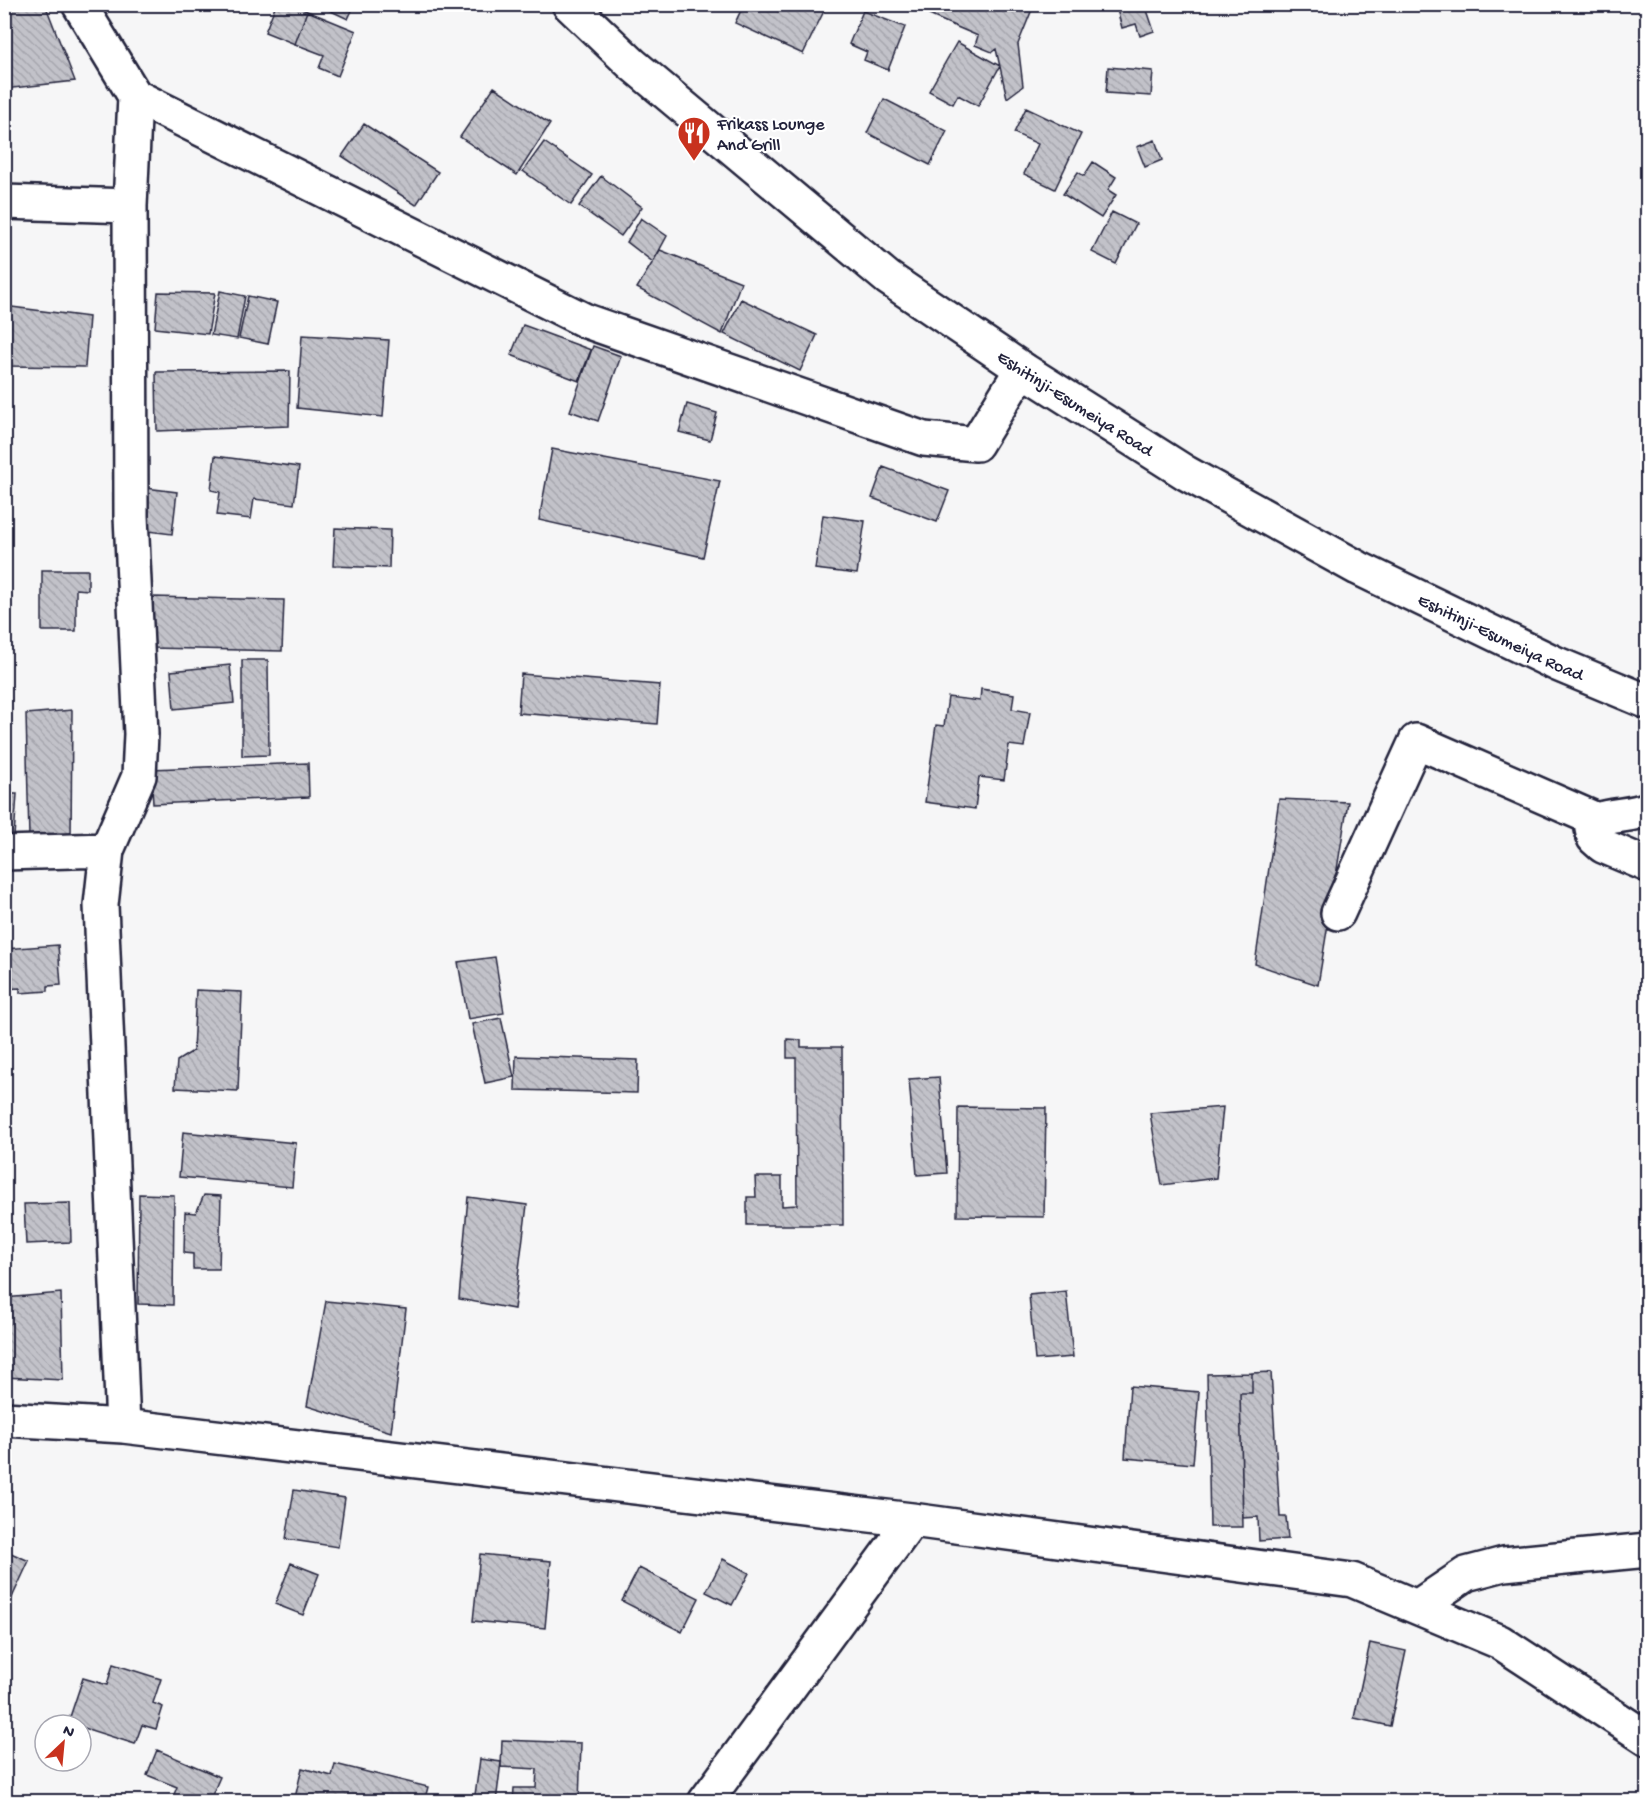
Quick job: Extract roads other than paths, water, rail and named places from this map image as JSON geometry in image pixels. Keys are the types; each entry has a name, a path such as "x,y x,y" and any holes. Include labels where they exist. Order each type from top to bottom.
{"main road":[{"path":"79,4 135,96 586,321 924,440 976,444 1022,369"},
{"name":"Eshitinji-Esumeiya Road","path":"569,4 632,64 888,278 1022,369 1186,473 1358,567 1557,664 1647,702"},
{"path":"123,1426 101,905 107,850 139,776 141,734 131,516 130,206 135,96"},
{"path":"4,202 130,206"},
{"path":"1338,913 1416,741 1597,820"},
{"path":"1647,809 1640,812 1611,815 1597,820 1592,829 1594,838 1603,846 1647,865"},
{"path":"4,853 107,850"},
{"path":"4,1419 123,1426 912,1520 1352,1580 1500,1642 1647,1739"},
{"path":"705,1802 912,1520"},
{"path":"1417,1607 1466,1574 1504,1564 1647,1551"}],"place":[{"name":"Frikass Lounge And Grill","path":"694,162"}]}
